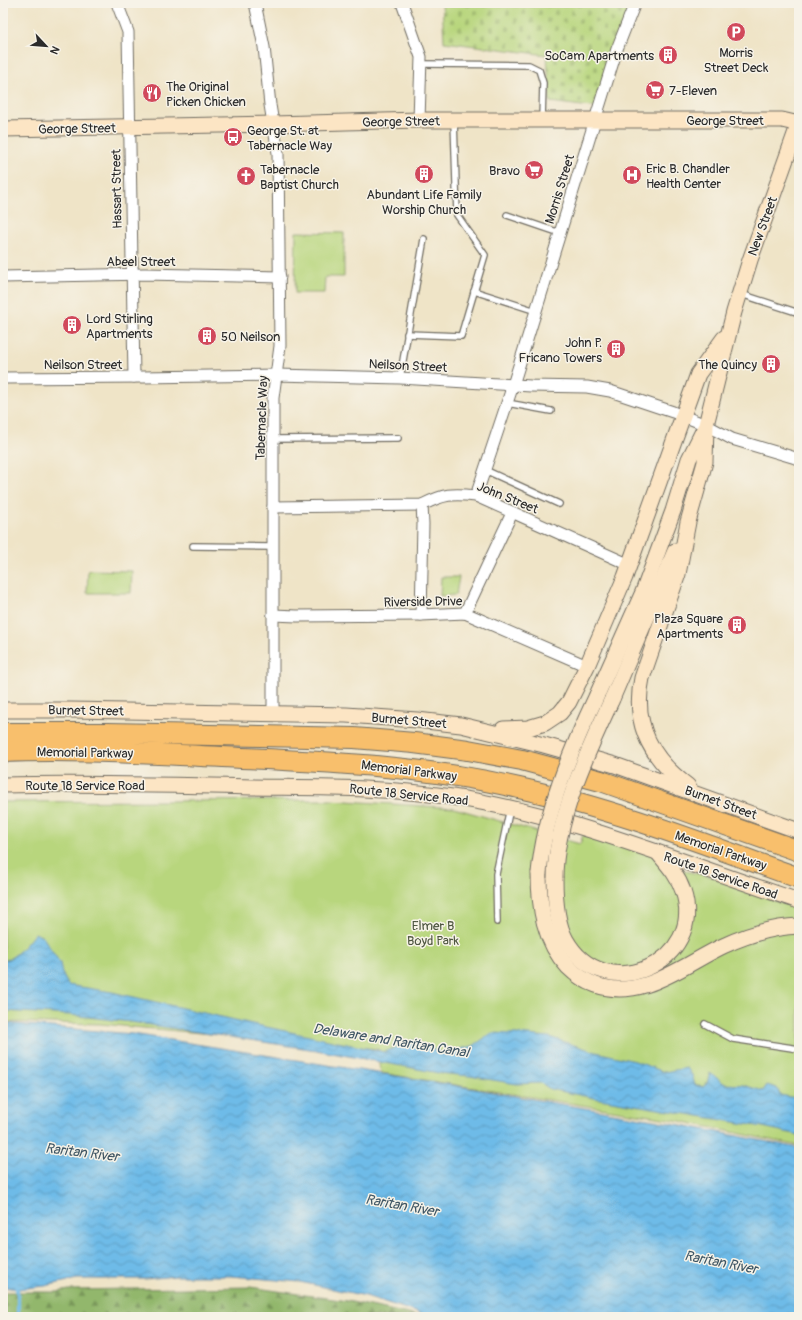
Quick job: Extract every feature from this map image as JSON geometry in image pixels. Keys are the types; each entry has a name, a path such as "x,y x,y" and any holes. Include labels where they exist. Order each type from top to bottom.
{"highway":[{"name":"Memorial Parkway","path":"3,733 309,736 384,740 454,748 522,760 575,773 799,851"},
{"name":"Memorial Parkway","path":"3,752 47,751 311,761 361,764 451,774 520,788 587,806 670,832 799,878"}],"main road":[{"name":"George Street","path":"3,128 130,127 419,120 782,120 799,124"},
{"name":"New Street","path":"706,425 739,294 799,124"},
{"name":"New Street","path":"461,725 521,729 528,728 550,720 560,713 570,702 587,666 630,564 698,374 729,331"},
{"path":"704,796 673,774 659,759 644,733 639,704 642,678 678,574 688,522 705,462 706,425"},
{"path":"657,852 671,868 680,883 685,900 686,915 682,931 670,952 657,964 642,971 620,974 606,972 594,967 578,956 566,940 561,927 556,907 556,856 572,795 590,749 605,697 673,511 689,459 706,425"},
{"path":"688,522 605,697 574,747 544,842 539,873 544,923 554,949 574,973 586,981 607,988 628,989 644,986 666,977 722,946 745,937 779,927 799,926"},
{"name":"Burnet Street","path":"3,710 273,713 393,718 461,725 567,751 615,765 799,830"},
{"name":"Route 18 Service Road","path":"3,785 78,784 350,788 412,792 451,797 510,808 587,829 799,901"}],"street":[{"name":"Hassart Street","path":"117,3 128,32 134,377"},
{"name":"Tabernacle Way","path":"255,3 264,47 270,105 278,153 280,346 273,398 273,713"},
{"path":"402,3 421,57 419,120"},
{"name":"Morris Street","path":"476,496 513,385 617,49 635,3"},
{"name":"Abeel Street","path":"3,278 144,274 280,277"},
{"name":"Neilson Street","path":"3,378 276,375 400,378 513,385 588,387 610,391 684,416 706,425 732,439 799,459"},
{"name":"John Street","path":"273,506 422,505 439,497 459,494 476,496 630,564"},
{"path":"420,615 423,524 422,505"},
{"path":"465,613 512,513"},
{"name":"Riverside Drive","path":"273,615 420,615 465,613 587,666"}],"lane":[{"path":"421,64 529,65 539,70 543,83 542,120"},
{"path":"408,334 460,336 485,255 457,215 454,120"},
{"path":"507,215 560,233"},
{"path":"400,378 424,239"},
{"path":"474,291 536,311"},
{"path":"739,294 799,314"},
{"path":"507,403 551,411"},
{"path":"273,439 398,438"},
{"path":"485,470 559,504"},
{"path":"193,546 273,547"},
{"path":"497,922 496,874 510,808"},
{"path":"705,1024 733,1039 799,1049"}],"green space":[{"path":"442,3 636,3 599,108 550,102 547,55 444,42"},
{"path":"296,232 344,233 344,277 325,277 324,293 295,293"},
{"path":"88,570 132,571 131,593 87,593"},
{"path":"441,577 459,577 456,595 440,596"},
{"name":"Elmer B Boyd Park","path":"330,800 454,808 580,844 583,835 657,852 671,868 746,884 774,901 799,908 799,1146 675,1120 381,1073 378,1049 100,1024 3,1022 3,802"},
{"path":"250,1287 347,1301 423,1317 3,1317 3,1292"}],"water":[{"path":"35,933 43,937 60,963 62,973 68,985 112,992 385,1052 413,1040 442,1053 473,1046 492,1033 549,1037 596,1052 635,1061 664,1072 687,1068 692,1075 695,1085 704,1087 710,1073 725,1084 743,1085 763,1091 767,1085 777,1088 780,1095 799,1100 799,1135 763,1127 594,1098 550,1089 541,1083 517,1084 469,1076 439,1073 316,1050 131,1022 70,1015 3,1011 3,961 17,953"},
{"name":"Raritan River","path":"3,1023 133,1034 434,1082 676,1124 799,1148 799,1317 425,1317 416,1312 366,1296 300,1282 231,1276 176,1276 145,1279 77,1279 45,1286 18,1289 3,1287"}],"waterway":[{"path":"16,1284 18,1296 18,1317"}],"place":[{"name":"Morris Street Deck","path":"736,32"},
{"name":"SoCam Apartments","path":"668,55"},
{"name":"7-Eleven","path":"655,90"},
{"name":"The Original Picken Chicken","path":"152,93"},
{"name":"George St. at Tabernacle Way","path":"233,137"},
{"name":"Bravo","path":"534,170"},
{"name":"Abundant Life Family Worship Church","path":"424,174"},
{"name":"Eric B. Chandler Health Center","path":"632,175"},
{"name":"Tabernacle Baptist Church","path":"246,176"},
{"name":"Lord Stirling Apartments","path":"72,325"},
{"name":"50 Neilson","path":"207,336"},
{"name":"John P. Fricano Towers","path":"616,349"},
{"name":"The Quincy","path":"771,364"},
{"name":"Plaza Square Apartments","path":"737,625"}],"water label":[{"name":"Delaware and Raritan Canal","path":"391,1040"}]}
